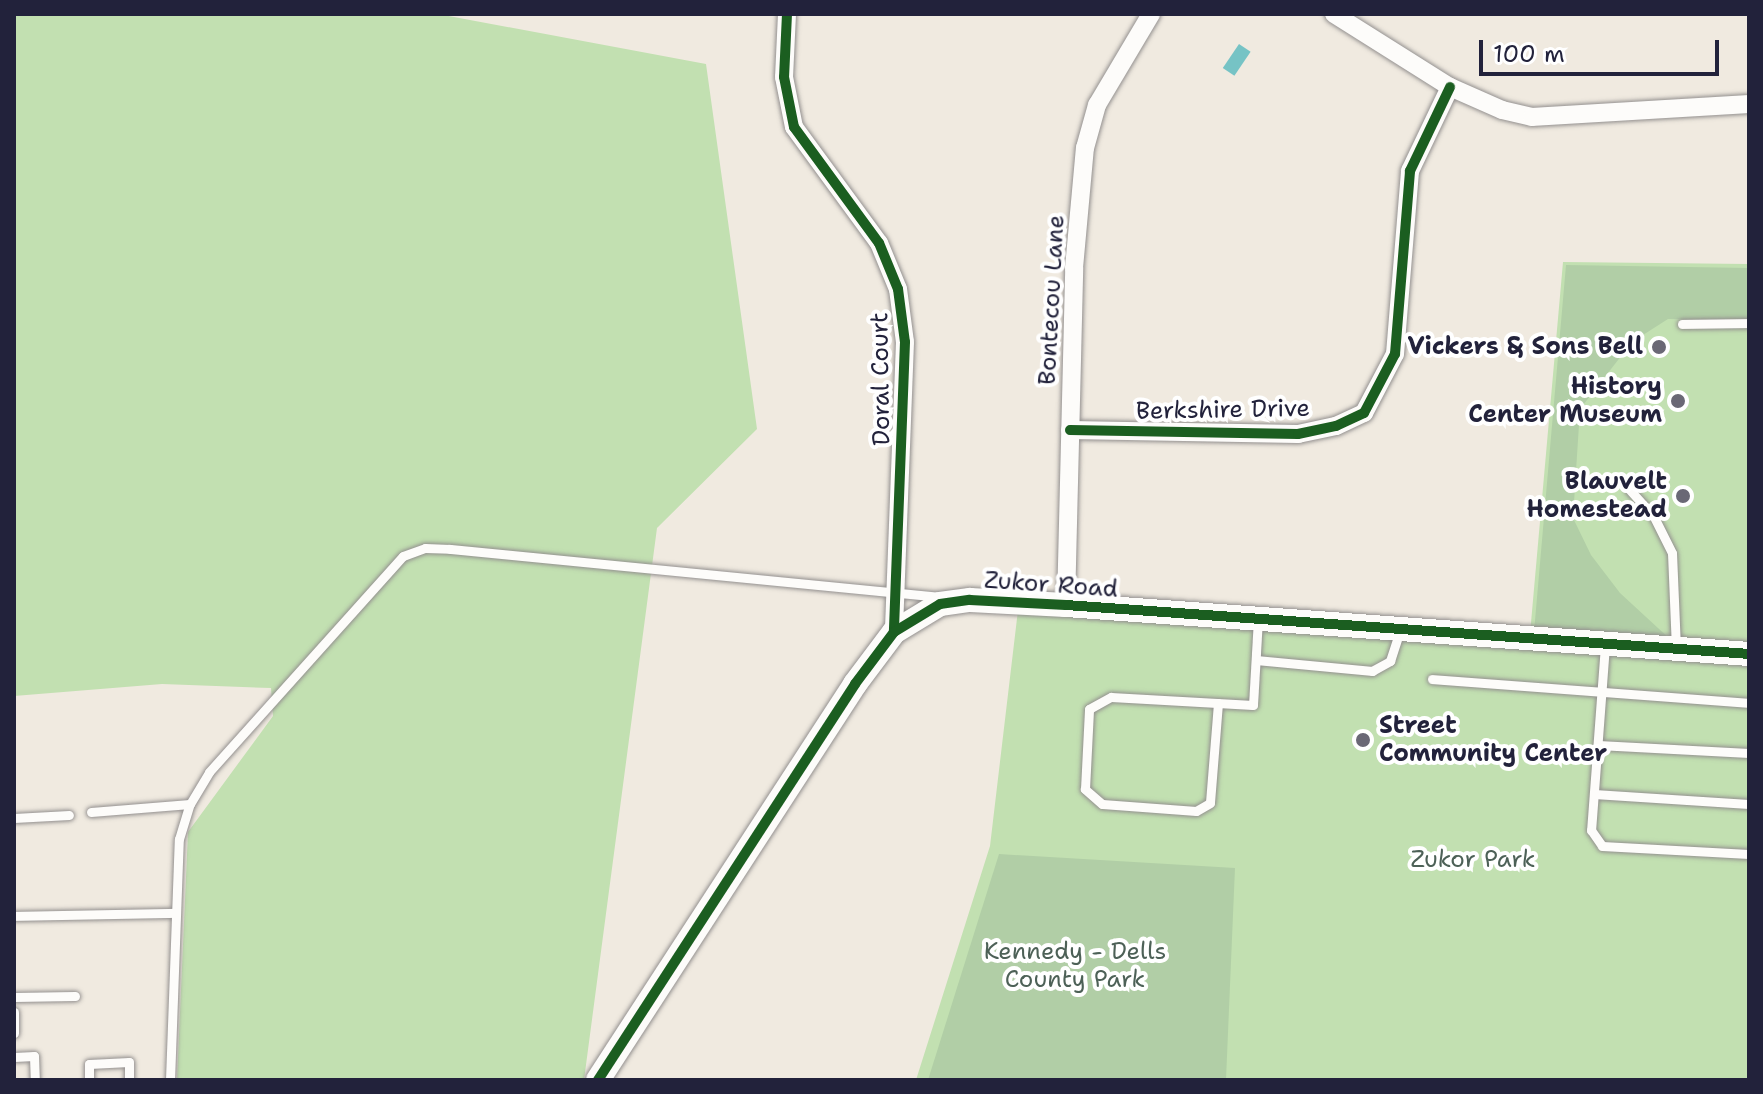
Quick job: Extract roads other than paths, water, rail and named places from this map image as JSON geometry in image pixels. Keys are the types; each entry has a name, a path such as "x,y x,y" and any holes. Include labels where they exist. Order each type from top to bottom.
{"street":[{"name":"Doral Court","path":"787,14 784,77 794,127 879,243 898,289 905,342 894,632"},
{"name":"Bontecou Lane","path":"1066,605 1074,268 1085,148 1097,105 1151,14"},
{"path":"1334,14 1450,87 1502,110 1532,117 1749,104"},
{"name":"Berkshire Drive","path":"1070,430 1298,434 1336,426 1364,413 1395,354 1410,171 1450,87"},
{"name":"Zukor Road","path":"598,1080 894,632 940,604 970,600 1066,605 1749,654"}],"lane":[{"path":"1682,324 1749,323"},
{"path":"1629,489 1654,517 1672,553 1676,647"},
{"path":"170,1080 179,839 190,804 209,772 381,575 403,556 425,548 970,600"},
{"path":"1218,703 1210,803 1196,811 1102,804 1085,789 1089,709 1111,697 1218,703 1253,705 1258,619"},
{"path":"1256,660 1372,671 1390,661 1400,630"},
{"path":"1606,642 1591,830 1602,846 1749,854"},
{"path":"1432,679 1749,703"},
{"path":"1598,745 1749,753"},
{"path":"1594,794 1749,804"},
{"path":"91,812 190,804"},
{"path":"14,818 69,815"},
{"path":"14,916 176,913"},
{"path":"14,997 75,996"},
{"path":"14,1012 14,1033"},
{"path":"14,1057 34,1056 35,1080"},
{"path":"89,1080 89,1064 129,1062 129,1080"}],"water":[{"path":"1239,44 1251,52 1234,76 1223,68"}],"place":[{"name":"Vickers & Sons Bell","path":"1659,347"},
{"name":"History Center Museum","path":"1678,401"},
{"name":"Blauvelt Homestead","path":"1683,496"},
{"name":"Street Community Center","path":"1363,740"}],"park label":[{"name":"Zukor Park","path":"1473,860"},
{"name":"Kennedy - Dells County Park","path":"1075,966"}]}
